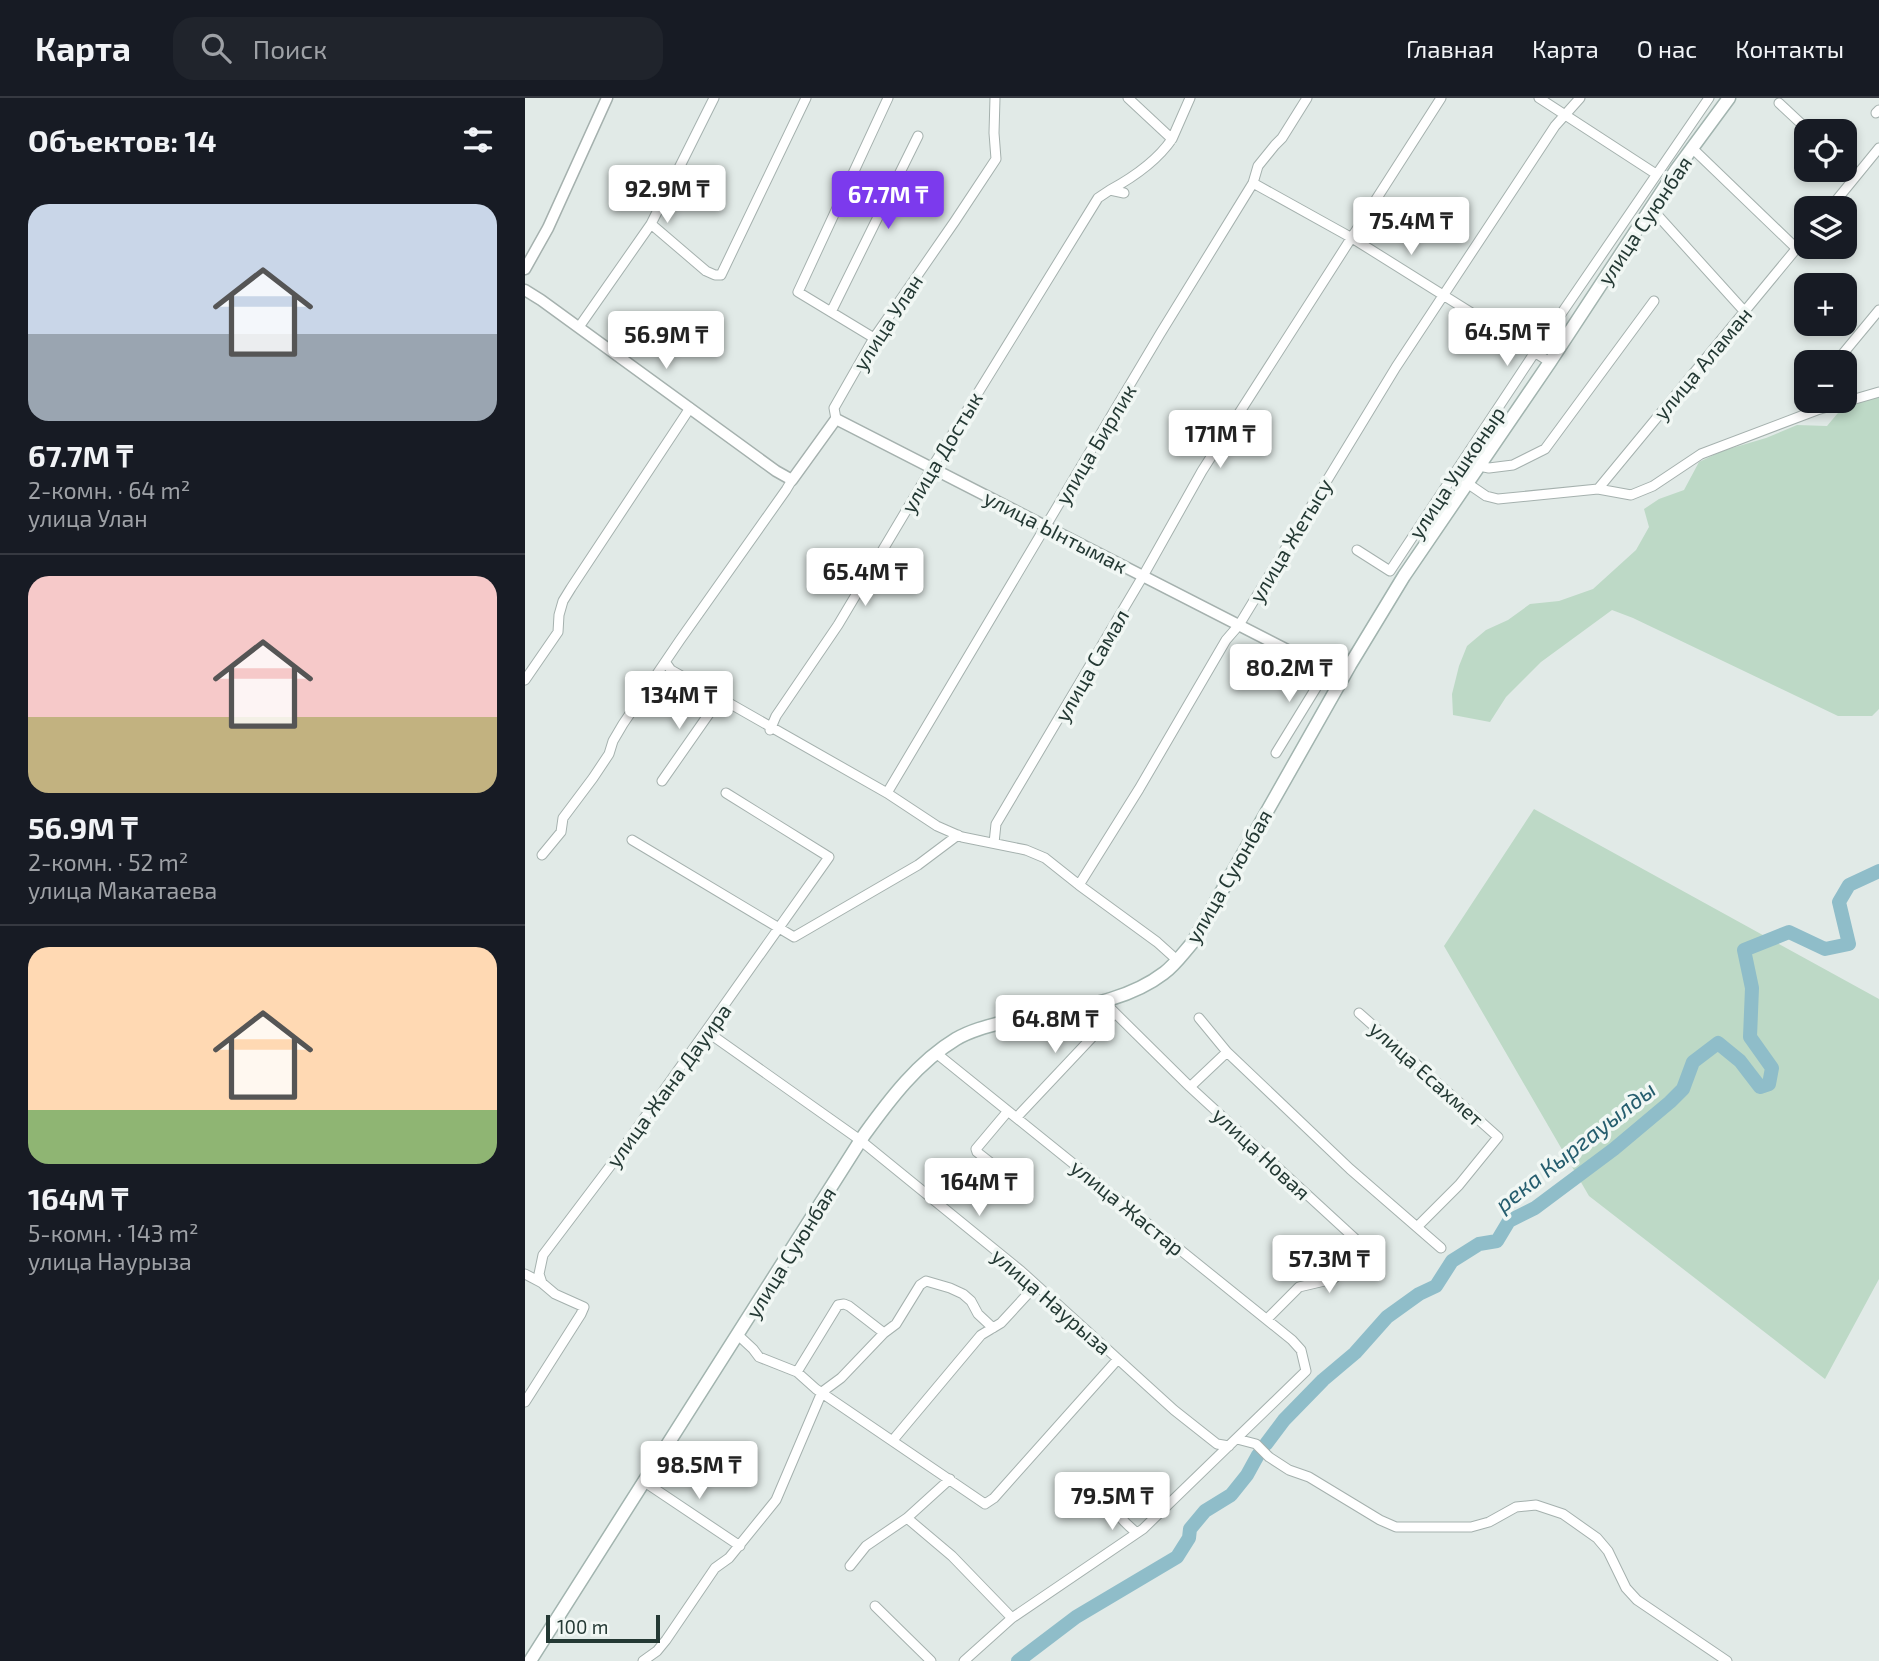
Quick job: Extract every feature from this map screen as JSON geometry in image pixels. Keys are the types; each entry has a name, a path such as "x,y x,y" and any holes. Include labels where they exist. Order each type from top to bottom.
{"main road":[{"name":"улица Суюнбая","path":"530,1661 860,1140 897,1090 936,1053 958,1038 984,1027 1129,993 1164,974 1193,942 1342,678 1404,576 1651,208 1729,98"}],"street":[{"path":"525,269 548,228 607,98"},
{"path":"579,327 651,224 714,98"},
{"path":"651,224 706,271 721,275 806,98"},
{"path":"874,338 798,292 888,98"},
{"name":"улица Улан","path":"836,419 834,408 874,338 996,159 995,98"},
{"path":"1128,98 1172,139 1190,98"},
{"name":"улица Бирлик","path":"887,793 1253,183 1258,166 1282,138 1307,98"},
{"name":"улица Самал","path":"994,843 996,824 1202,471 1441,98"},
{"path":"1539,98 1656,174"},
{"name":"улица Жетысу","path":"1079,885 1226,640 1239,625 1396,367 1555,126 1580,98"},
{"name":"улица Ушконыр","path":"1357,550 1390,570 1709,98"},
{"path":"1779,103 1796,119"},
{"path":"831,312 918,136"},
{"name":"улица Достык","path":"770,729 838,625 1098,198 1127,181 1166,149 1172,139"},
{"path":"1692,148 1794,245"},
{"path":"1857,175 1879,148"},
{"path":"1840,196 1851,182"},
{"path":"1253,183 1352,238 1550,362"},
{"path":"1110,190 1124,193"},
{"path":"1651,208 1745,312"},
{"name":"улица Аламан","path":"1598,489 1794,252"},
{"path":"525,290 792,480"},
{"path":"1481,463 1489,468 1513,465 1545,449 1654,301"},
{"path":"1846,350 1879,310"},
{"path":"1857,397 1879,392"},
{"path":"525,680 558,632 563,601 690,408"},
{"path":"1467,483 1486,496 1499,499 1598,489 1631,495 1653,486 1701,454 1798,413"},
{"path":"542,855 561,832 563,818 609,754 613,741 624,724 836,419"},
{"name":"улица Ынтымак","path":"836,419 1342,678"},
{"path":"666,663 671,670 770,729 887,793 937,826 958,835 1025,850 1045,859 1157,942 1177,960"},
{"path":"1276,753 1327,670"},
{"path":"662,780 720,698"},
{"name":"улица Жана Дауира","path":"542,1283 539,1274 543,1255 611,1165 829,857 726,793"},
{"path":"632,840 794,937 918,864 958,835"},
{"name":"улица Новая","path":"1103,1001 1190,1087 1362,1245 1347,1269 1332,1279 1299,1287 1267,1319"},
{"path":"1000,1170 976,1149 1115,1013"},
{"name":"улица Есахмет","path":"1359,1013 1498,1137 1459,1185 1416,1227"},
{"path":"1199,1018 1227,1052 1350,1169 1441,1248"},
{"name":"улица Наурыза","path":"706,1031 860,1140 1036,1285 1174,1410 1217,1444 1229,1446"},
{"path":"1190,1087 1227,1052"},
{"name":"улица Жастар","path":"936,1053 1297,1344 1305,1360 1306,1371 1237,1439"},
{"path":"525,1274 555,1294 584,1307 525,1402"},
{"path":"643,1661 657,1651 715,1568 740,1546 776,1500 822,1392 841,1378 884,1333 897,1324 920,1285 926,1281 963,1294 993,1328"},
{"path":"893,1440 981,1335 1001,1323 1036,1285"},
{"path":"797,1371 838,1305 849,1306 884,1333"},
{"path":"738,1335 759,1357 797,1371 822,1392 985,1504 1118,1359"},
{"path":"964,1661 1012,1618 1137,1533 1237,1439 1256,1444 1269,1457 1289,1470 1309,1476 1380,1520 1397,1527 1471,1527 1489,1522 1516,1507 1536,1505 1563,1514 1597,1538 1608,1551 1626,1588 1637,1600 1727,1661"},
{"path":"850,1566 866,1546 907,1518 950,1479"},
{"path":"643,1481 740,1546"},
{"path":"1100,1484 1123,1521 1137,1533"},
{"path":"907,1518 952,1556 1012,1618"},
{"path":"875,1606 931,1661"}],"green space":[{"path":"1879,397 1879,709 1872,716 1838,716 1612,610 1541,662 1506,697 1490,722 1453,715 1452,694 1467,646 1486,630 1508,620 1530,604 1559,601 1593,589 1636,550 1649,527 1644,509 1659,499 1684,490 1699,462 1722,451 1766,438 1797,425 1827,426 1838,413 1857,413 1857,403"},
{"path":"1534,809 1879,999 1879,1279 1825,1379 1589,1196 1444,946"}],"waterway":[{"name":"река Кыргауылды","path":"1266,1444 1284,1420 1323,1380 1355,1353 1387,1317 1419,1294 1436,1286 1452,1261 1479,1244 1497,1241 1509,1221 1535,1208 1614,1149 1683,1089 1693,1062 1718,1043 1740,1061 1760,1087 1769,1084 1772,1068 1750,1037 1752,988 1744,950 1789,932 1825,949 1849,944 1839,902 1849,885 1879,871"},
{"name":"река Кыргауылды","path":"1018,1661 1076,1617 1177,1557 1189,1538 1190,1529 1205,1511 1231,1495 1258,1455"}]}
